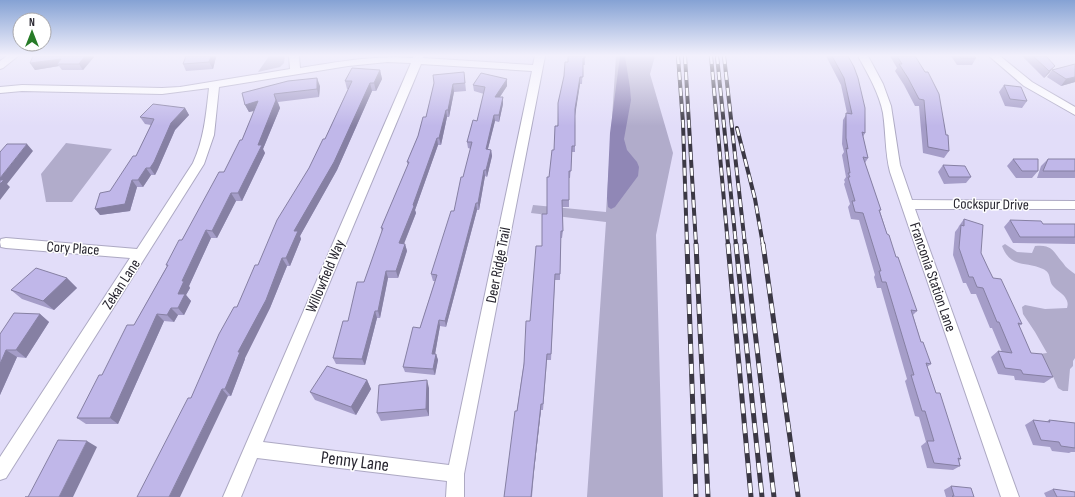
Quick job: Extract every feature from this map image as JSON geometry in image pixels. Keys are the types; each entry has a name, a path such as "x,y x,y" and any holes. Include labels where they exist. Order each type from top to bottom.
{"street":[{"path":"0,90 47,88 162,91 214,86 253,79"},
{"name":"Willowfield Way","path":"232,497 409,79"},
{"name":"Deer Ridge Trail","path":"455,497 456,474 535,79"},
{"name":"Franconia Station Lane","path":"875,79 888,114 892,157 907,204 1010,497"},
{"path":"1022,79 1075,112"},
{"name":"Zekan Lane","path":"2,466 141,254 205,151 210,135 214,86"},
{"name":"Cockspur Drive","path":"907,204 1075,206"},
{"name":"Cory Place","path":"6,243 141,254"},
{"name":"Penny Lane","path":"253,449 456,474"}],"shaded area":[{"path":"615,79 652,79 673,153 656,235 663,497 587,497 606,222 531,213 533,205 606,212"},
{"path":"617,79 629,79 631,100 624,139 627,150 637,162 639,167 638,176 615,207 611,209 608,207 607,198 610,133"},
{"path":"66,143 112,149 72,202 46,202 41,174"},
{"path":"1005,244 1017,252 1032,253 1035,246 1046,246 1052,250 1075,274 1075,358 1073,361 1073,366 1070,369 1068,391 1063,391 1058,388 1052,374 1041,360 1039,354 1047,353 1023,314 1022,307 1025,305 1045,309 1067,308 1067,301 1064,296 1053,286 1048,272 1043,269 1014,261 1006,253 1002,246"}],"building":[{"path":"317,79 317,89 274,94 276,100 258,145 262,145 238,193 231,193 212,231 206,230 182,281 184,281 178,294 185,294 178,308 171,308 167,315 157,314 110,418 77,418 99,375 102,375 127,325 134,325 168,265 166,265 179,240 182,240 219,172 224,172 240,140 242,140 258,101 245,105 242,93 288,81"},
{"path":"346,79 376,79 374,83 370,83 334,162 294,231 298,231 286,258 282,258 266,300 238,352 240,352 225,389 222,389 169,497 137,497 188,398 191,398 219,334 234,307 237,307 255,265 258,265 277,220 309,168 323,139 325,139 352,81 345,81"},
{"path":"434,79 465,79 465,83 453,84 448,110 446,110 439,138 437,138 413,205 414,206 399,243 405,244 396,271 386,271 378,311 375,311 362,359 333,358 343,321 348,321 357,282 364,282 383,228 381,228 409,162 407,162 418,136 423,117 426,117 434,83"},
{"path":"477,79 507,79 495,97 503,97 499,115 494,115 486,149 491,150 486,170 484,170 478,203 476,203 445,321 439,320 432,354 436,354 433,369 403,367 413,327 420,328 437,275 431,274 451,211 454,211 461,177 463,177 472,142 467,142 473,120 477,121 485,87 473,85"},
{"path":"563,79 580,79 575,109 575,146 572,146 571,171 569,171 569,200 562,200 563,231 561,231 560,274 555,274 551,354 547,354 543,404 541,404 531,497 504,497 515,411 517,411 524,364 526,321 530,321 536,246 542,246 542,214 547,214 547,177 549,177 552,150 554,150 555,126 558,126 558,103"},
{"path":"844,79 858,79 865,108 865,133 862,132 868,158 863,157 881,210 879,210 887,234 889,235 896,257 898,257 917,311 911,310 921,342 923,342 931,364 926,363 936,393 940,393 961,459 958,458 960,466 934,463 927,441 934,441 925,411 922,411 911,375 914,375 886,282 882,282 879,271 881,271 863,213 855,212 852,201 855,201 848,177 850,177 848,173 850,173 846,148 848,149 846,138 846,113 852,114"},
{"path":"909,79 932,79 939,94 946,135 948,135 949,151 928,147 924,100 919,99"},
{"path":"1004,85 1021,87 1027,101 1010,99"},
{"path":"153,104 185,108 171,123 150,168 146,168 138,180 132,180 125,204 95,209 100,193 110,191 133,156 136,156 154,119 140,117"},
{"path":"7,144 27,144 0,178 0,152"},
{"path":"1013,159 1038,159 1038,171 1022,171"},
{"path":"1048,159 1075,159 1075,171 1043,171"},
{"path":"943,165 965,166 971,177 949,177"},
{"path":"964,219 983,225 981,253 993,278 1001,279 1022,324 1018,323 1031,353 1042,354 1053,377 1023,374 1021,370 1005,368 998,351 1012,353 983,288 977,287 973,277 969,277 959,248 961,225 964,226"},
{"path":"1010,220 1041,221 1043,224 1075,224 1075,237 1020,237"},
{"path":"36,268 67,278 43,301 11,290"},
{"path":"14,313 40,314 16,350 6,350 0,364 0,334"},
{"path":"327,366 367,380 351,407 310,392"},
{"path":"427,380 426,409 377,413 379,385"},
{"path":"1033,420 1075,423 1075,448 1061,446 1059,442 1041,440"},
{"path":"58,440 87,441 59,497 28,497"},
{"path":"951,486 971,488 974,497 953,497"},
{"path":"1053,489 1075,492 1075,497 1057,497"}],"railway":[{"path":"680,79 683,123 687,245"},
{"path":"686,79 696,245"},
{"path":"713,79 728,245"},
{"path":"719,79 736,245"},
{"path":"727,79 745,245"},
{"path":"737,128 755,199 763,245"},
{"path":"687,244 696,497"},
{"path":"696,244 708,497"},
{"path":"728,244 751,497"},
{"path":"736,244 762,497"},
{"path":"745,244 774,497"},
{"path":"763,244 798,496"}]}
